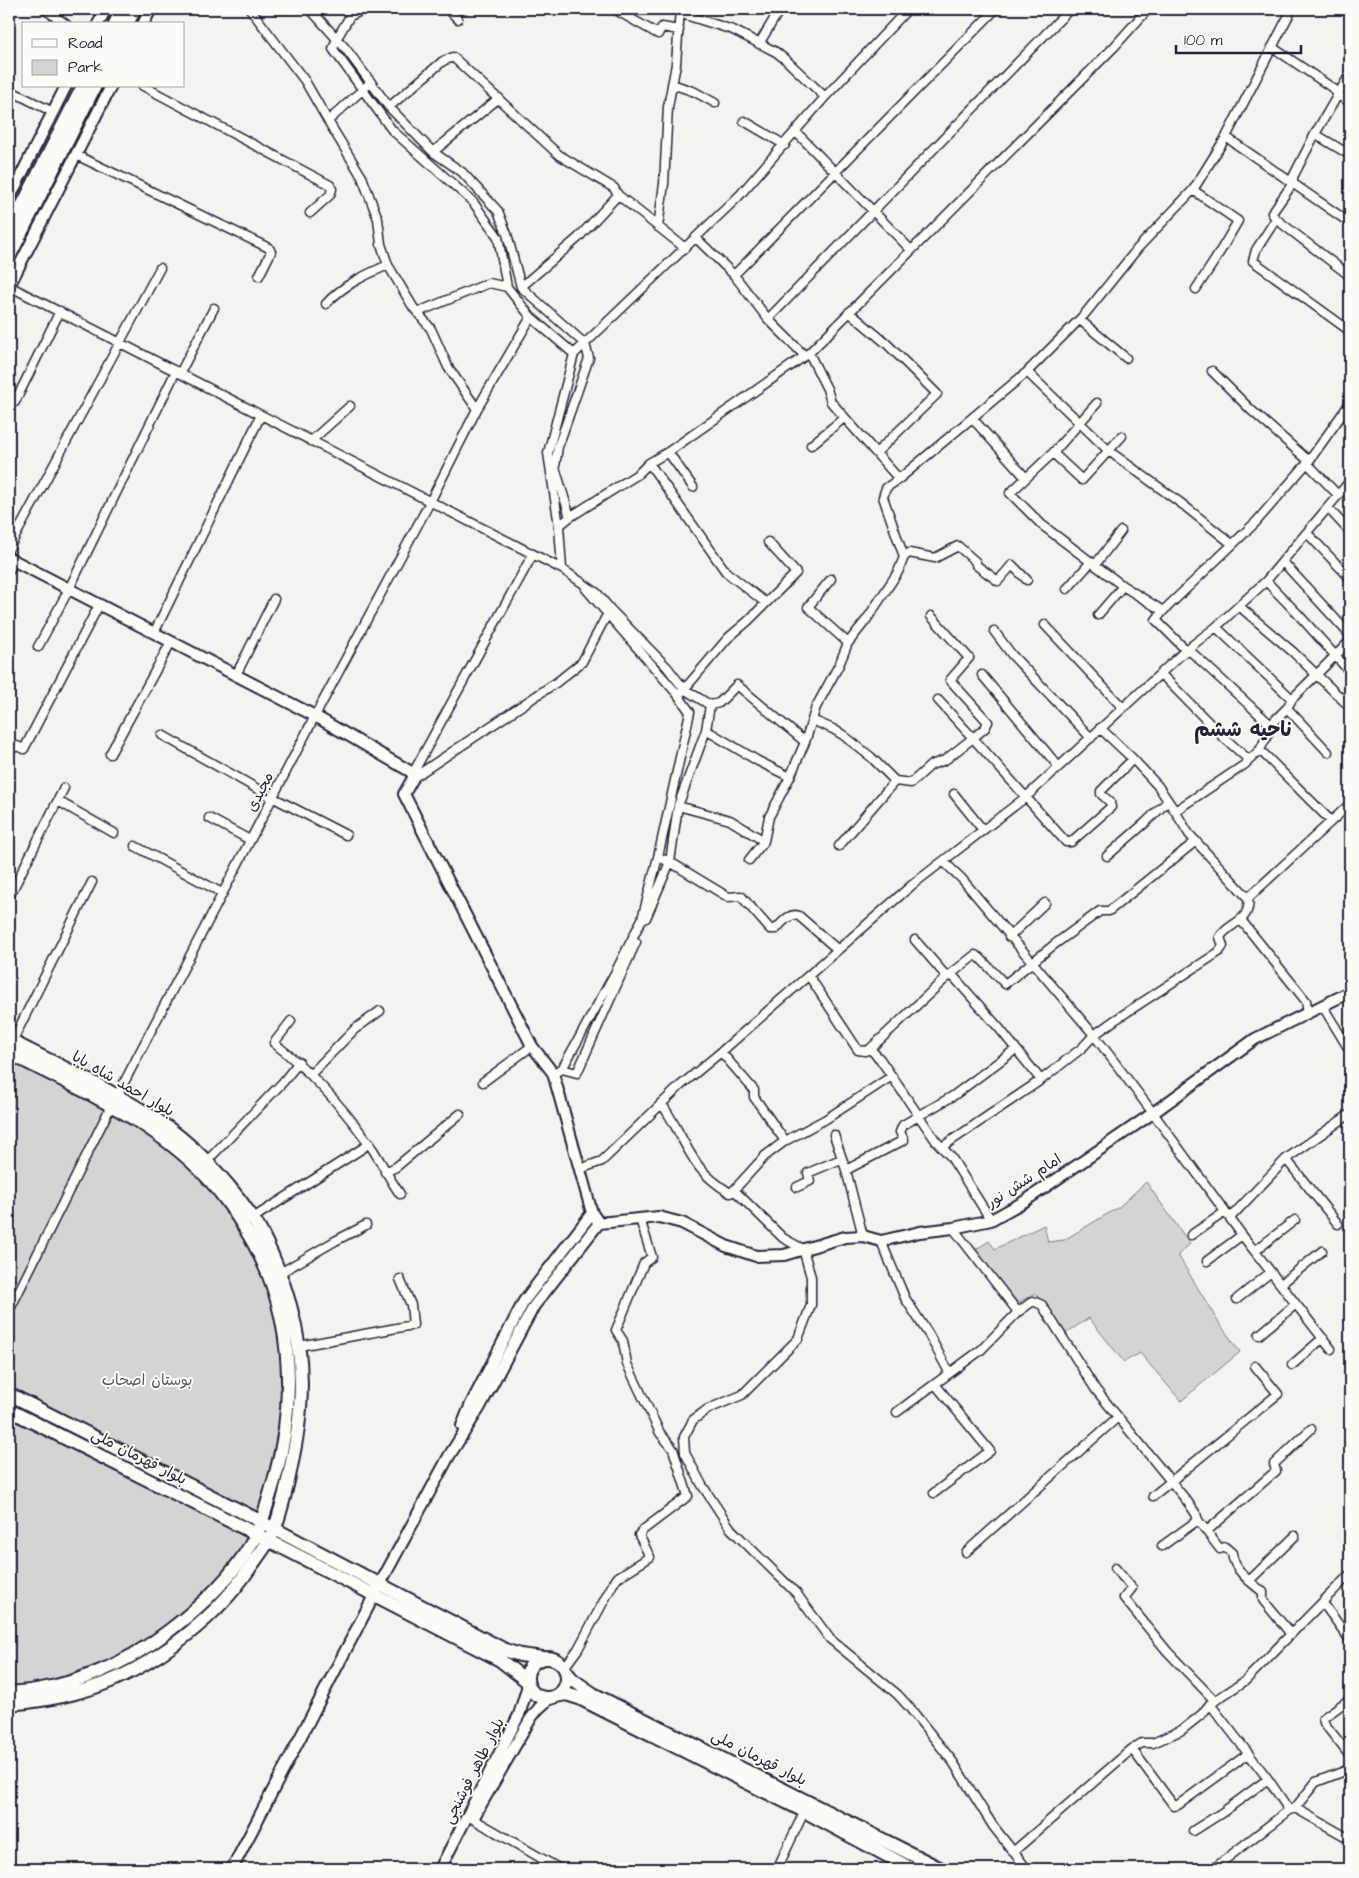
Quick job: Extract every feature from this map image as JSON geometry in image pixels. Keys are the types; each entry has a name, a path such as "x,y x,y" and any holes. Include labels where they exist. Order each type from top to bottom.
{"main road":[{"path":"116,22 122,9"},
{"path":"128,22 135,9"},
{"path":"9,232 82,88"},
{"path":"9,257 94,88"},
{"name":"بلوار احمد شاه بابا","path":"9,1704 37,1702 78,1693 110,1681 143,1664 174,1644 208,1617 241,1581 272,1534 291,1467 302,1405 299,1346 292,1308 280,1273 253,1218 207,1161 168,1128 10,1045"},
{"name":"بلوار احمد شاه بابا","path":"9,1693 32,1692 74,1681 114,1666 150,1645 189,1615 215,1590 239,1562 250,1545 262,1522 279,1463 288,1405 287,1356 280,1311 269,1276 256,1250 218,1190 180,1151 114,1101"},
{"path":"9,1394 262,1522 272,1534 378,1590 500,1660 528,1683 535,1694 545,1698 553,1696 565,1686 565,1670 556,1660 520,1655 506,1650 378,1590"},
{"name":"بلوار قهرمان ملی","path":"9,1410 256,1534 272,1534"},
{"path":"528,1683 529,1669 543,1658"},
{"name":"بلوار قهرمان ملی","path":"565,1670 573,1680 593,1694 807,1806 912,1869"},
{"name":"بلوار قهرمان ملی","path":"553,1696 566,1694 579,1698 941,1869"}],"street":[{"path":"44,9 63,22"},
{"path":"99,22 106,9"},
{"path":"144,22 151,9"},
{"path":"250,9 305,81 362,177 378,219 381,244 388,265 413,307 432,329 448,367 477,408"},
{"path":"310,9 337,38 389,107 433,152 462,172 498,211 507,234 521,287 585,344 589,358 558,447 555,467 570,517"},
{"path":"365,9 350,16 333,49 392,130 474,202 498,237 506,287 531,317 574,354"},
{"path":"448,9 458,19"},
{"path":"614,9 658,34 662,27 679,30"},
{"path":"759,44 780,9"},
{"path":"562,569 559,526 548,453 574,354 739,196 825,97 908,9"},
{"path":"734,275 996,9"},
{"path":"768,319 872,210 1070,9"},
{"path":"559,526 638,474 649,463 668,452 807,354 1114,47 1148,9"},
{"path":"904,557 883,497 886,488 1027,372 1080,320 1138,248 1193,190 1226,137 1292,9"},
{"path":"658,227 664,184 668,107 676,64 680,11 733,30 786,60 825,97"},
{"path":"1272,47 1350,102"},
{"path":"389,107 443,61 453,56 560,155 614,188 618,195 685,248"},
{"path":"1350,74 1315,134 1293,177 1292,183 1272,213 1276,219 1350,276"},
{"path":"328,121 371,82"},
{"path":"672,84 695,92 715,103"},
{"path":"9,199 13,180 65,88"},
{"path":"110,88 9,286 562,569 597,593 606,596"},
{"path":"147,88 330,185 332,189 330,195 310,214"},
{"path":"9,90 53,112"},
{"path":"433,152 498,98"},
{"path":"744,121 785,144"},
{"path":"796,132 911,250"},
{"path":"1315,134 1350,155"},
{"path":"1226,137 1350,223"},
{"path":"76,155 269,248 271,252 259,276"},
{"path":"1193,190 1238,221 1216,260 1196,289"},
{"path":"521,287 578,238 618,195"},
{"path":"1276,219 1256,250 1253,261 1350,331"},
{"path":"696,238 734,275 768,319 807,354 827,390 831,402 899,479"},
{"path":"326,304 334,295 351,283 388,265"},
{"path":"9,548 160,268"},
{"path":"418,312 489,283 506,287"},
{"path":"38,647 69,590 178,372 214,308"},
{"path":"15,402 60,311"},
{"path":"849,312 887,344 937,394 876,453"},
{"name":"مجیدی","path":"9,1311 114,1101 272,797 430,502 477,408 531,317"},
{"path":"1080,320 1126,358"},
{"path":"1212,371 1308,462 1338,495"},
{"path":"1027,372 1109,451 1182,504 1232,544"},
{"path":"1097,403 1053,453 1010,493 1042,525 1123,586 1163,611"},
{"path":"1272,726 1156,620 1163,611 1256,522 1347,415 1350,403"},
{"path":"311,441 350,406"},
{"path":"154,633 260,415"},
{"path":"811,446 844,418"},
{"path":"972,418 1026,478"},
{"path":"1053,453 1082,480 1122,436"},
{"path":"668,452 693,487"},
{"path":"649,463 726,572 766,603"},
{"path":"580,1170 602,1160 700,1068 721,1052 912,885 1026,796 1187,650 1216,627 1266,581 1350,480"},
{"path":"1328,508 1350,532"},
{"path":"1067,589 1121,531"},
{"path":"1307,533 1350,578"},
{"path":"678,695 728,638 748,621 796,573 768,542"},
{"path":"749,860 764,841 769,817 790,777 805,742 816,707 839,665 848,643 867,619 898,572 904,557 909,553 935,558 958,546 976,562 976,566 998,580 1012,565 1027,580"},
{"path":"232,1869 449,1456 480,1407 534,1306 599,1223 592,1213 580,1170 558,1071 532,1046 404,794 533,554"},
{"path":"9,571 11,560 315,716 413,776"},
{"path":"1283,562 1350,635"},
{"path":"831,579 808,607 848,643"},
{"path":"558,1071 615,973 642,919 658,857 690,712 608,611 579,580"},
{"path":"1266,581 1297,612 1350,672"},
{"path":"1098,614 1123,586"},
{"path":"597,593 608,611 667,667 684,689 710,704 719,703 737,686 805,742"},
{"path":"236,675 274,599"},
{"path":"9,748 11,749 16,746 24,749 99,606"},
{"path":"1239,606 1317,674 1350,707"},
{"path":"413,776 556,682 582,662 608,611"},
{"path":"812,720 843,735 895,781 911,784 931,765 945,760 985,728 988,722 950,680 969,658 930,616"},
{"path":"1044,625 1123,708"},
{"path":"1216,627 1292,699"},
{"path":"994,631 1012,655 1091,738"},
{"path":"1175,811 1244,765 1260,750 1275,720 1287,708 1292,699 1350,641"},
{"path":"110,754 171,642"},
{"path":"1161,674 1221,735 1249,760"},
{"path":"982,676 1058,766"},
{"path":"938,700 1066,842 1071,842 1111,807 1110,802 1100,791 1133,759"},
{"path":"558,1071 577,1073 670,862 678,806 706,730 710,704"},
{"path":"1287,708 1328,752"},
{"path":"942,1147 1041,1080 1082,1048 1094,1036 1218,952 1222,946 1220,937 1222,934 1240,920 1248,910 1248,898 1189,834 1158,786 1100,728"},
{"path":"706,730 758,761 790,777"},
{"path":"162,735 272,797 346,835"},
{"path":"1260,750 1331,821"},
{"path":"839,846 895,781"},
{"path":"9,897 64,788"},
{"path":"954,794 983,830"},
{"path":"58,801 114,833"},
{"path":"1107,856 1168,801"},
{"path":"1248,898 1350,804"},
{"path":"678,806 730,820 764,841"},
{"path":"209,818 250,840"},
{"path":"809,976 858,1050 865,1051 870,1049 948,977 975,955 1005,984 1100,911 1109,911 1196,841"},
{"path":"135,846 222,893"},
{"path":"658,857 670,862 728,897 741,896 770,929 776,929 791,915 795,914 838,950"},
{"path":"943,861 962,879 1094,1036 1153,1113 1242,1236 1331,1348"},
{"path":"10,1045 92,882"},
{"path":"1009,937 1045,904"},
{"path":"1240,920 1306,1001 1308,1012"},
{"path":"915,940 948,977"},
{"path":"948,977 953,976 1041,1080"},
{"name":"امام شش نور","path":"599,1223 659,1217 682,1223 726,1246 756,1256 784,1255 845,1237 863,1236 881,1241 920,1232 953,1228 991,1220 1025,1200 1153,1113 1255,1039 1350,992"},
{"path":"1322,1005 1350,1051"},
{"path":"311,1074 355,1029 380,1011"},
{"path":"291,1021 274,1043 299,1062 335,1101 368,1142 400,1194"},
{"path":"483,1082 532,1046"},
{"path":"870,1049 880,1059 936,1141 951,1157 991,1220"},
{"path":"846,1170 904,1140 900,1132 903,1125 953,1096 1016,1049"},
{"path":"721,1052 754,1090 754,1097 785,1141"},
{"path":"207,1161 283,1082 299,1062"},
{"path":"661,1103 672,1118 700,1167 718,1185 730,1193 766,1156 785,1141 826,1119 892,1076"},
{"path":"386,1172 396,1167 460,1114"},
{"path":"1191,1235 1227,1215 1286,1159 1350,1114"},
{"path":"834,1135 846,1170 863,1236"},
{"path":"253,1218 363,1148 368,1142"},
{"path":"797,1187 810,1181 808,1173 841,1159"},
{"path":"1286,1159 1338,1224"},
{"path":"734,1190 783,1238 803,1249 811,1276 811,1305 798,1339 742,1395 708,1409 693,1420 684,1437 685,1453 702,1485 731,1529 796,1593 830,1639 897,1694 909,1707 952,1762 993,1826 1027,1869"},
{"path":"449,1456 471,1404 524,1301 592,1213"},
{"path":"640,1219 652,1257 644,1263 616,1330 623,1341 626,1364 660,1433 673,1449 688,1496"},
{"path":"1255,1251 1295,1220"},
{"path":"280,1273 366,1225"},
{"path":"953,1228 1018,1312"},
{"path":"1207,1262 1242,1236"},
{"path":"881,1241 905,1298 929,1335 949,1372"},
{"path":"1281,1284 1322,1251"},
{"path":"1237,1299 1271,1272"},
{"path":"299,1346 413,1325 411,1305 400,1279"},
{"path":"897,1412 981,1350 1018,1312 1033,1301 1042,1305 1096,1390 1171,1481 1220,1549 1225,1547 1232,1553 1232,1560 1249,1582 1263,1592 1264,1600 1290,1633"},
{"path":"1258,1335 1296,1304"},
{"path":"1292,1365 1323,1338"},
{"path":"1153,1496 1278,1394 1255,1366"},
{"path":"934,1493 990,1451 935,1384"},
{"path":"966,1552 1118,1417"},
{"path":"1206,1532 1276,1471 1274,1464 1311,1429"},
{"path":"565,1670 613,1584 618,1578 650,1557 639,1535 702,1485"},
{"path":"1162,1546 1198,1520"},
{"path":"1249,1582 1295,1536"},
{"path":"1115,1568 1132,1589 1124,1598 1212,1703 1248,1754 1292,1809 1350,1839"},
{"path":"1013,1852 1132,1749 1142,1743 1153,1743 1182,1730 1212,1703 1245,1681 1290,1633 1323,1603 1350,1574"},
{"path":"1323,1603 1350,1640"},
{"name":"بلوار طاهر فوشنجی","path":"440,1869 519,1715 528,1683"},
{"name":"بلوار طاهر فوشنجی","path":"448,1869 473,1818 531,1718 553,1696"},
{"path":"1350,1699 1323,1718 1324,1723 1350,1756"},
{"path":"1132,1749 1174,1806 1248,1754"},
{"path":"1213,1869 1292,1809 1316,1782 1350,1769"},
{"path":"1194,1831 1268,1779"},
{"path":"777,1869 807,1806"},
{"path":"473,1818 560,1869"}],"green space":[{"name":"بوستان اصحاب","path":"9,1058 150,1131 203,1177 258,1258 280,1331 284,1402 261,1508 247,1539 223,1573 184,1612 146,1641 106,1661 70,1674 29,1686 9,1687"},
{"path":"1146,1182 1190,1244 1178,1255 1217,1320 1240,1352 1181,1401 1140,1353 1124,1362 1089,1318 1066,1333 1035,1293 1018,1303 975,1250 989,1241 995,1249 1044,1225 1048,1242 1064,1240 1119,1207"}],"district":[{"name":"ناحیه ششم","path":"1243,730"}]}
